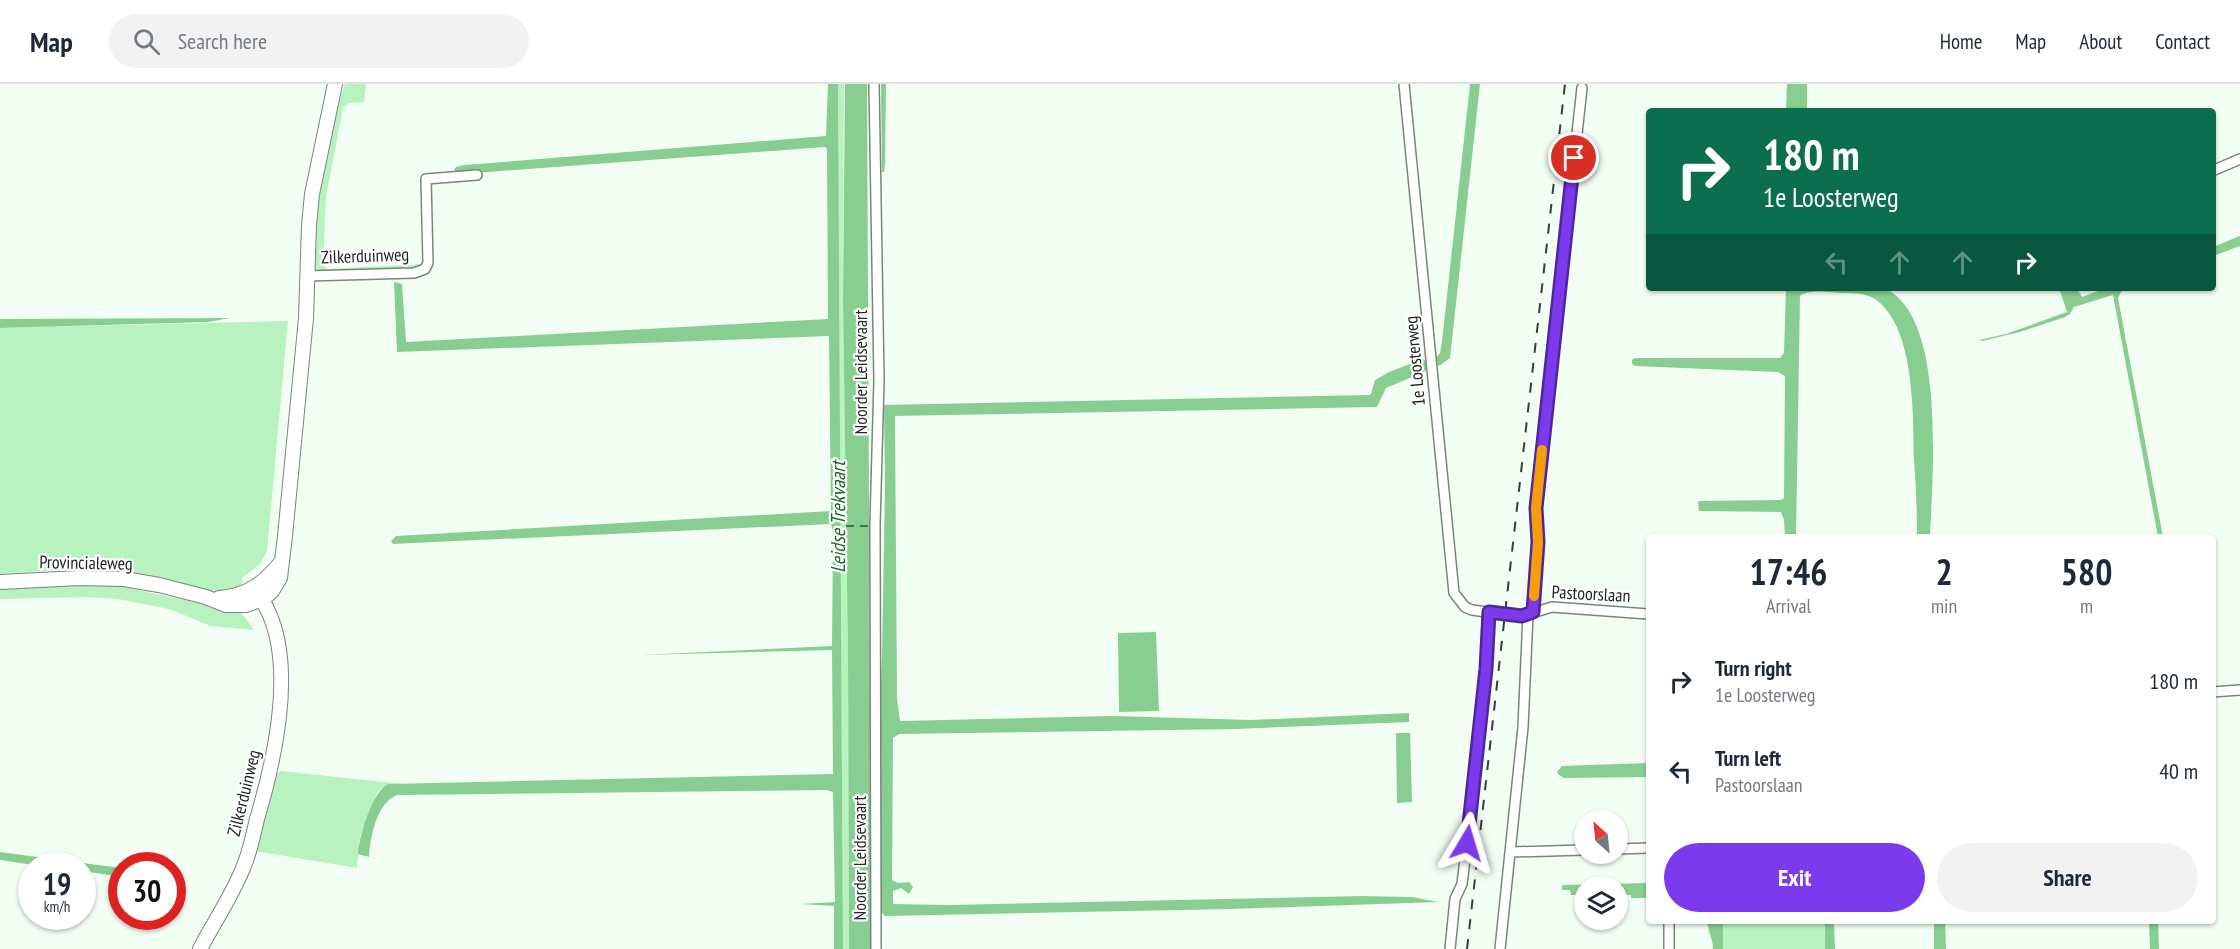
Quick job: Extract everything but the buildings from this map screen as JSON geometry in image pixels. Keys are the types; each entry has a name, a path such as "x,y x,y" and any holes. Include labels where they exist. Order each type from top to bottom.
{"main road":[{"name":"Zilkerduinweg","path":"200,949 244,867 265,794 279,720 280,671 277,635 270,614 258,597 272,591 279,578 282,561 306,318 312,194 335,84"},
{"name":"Provincialeweg","path":"0,582 79,578 124,579 206,597 258,597"}],"street":[{"name":"Noorder Leidsevaart","path":"874,84 879,380 875,525 876,949"},
{"name":"1e Loosterweg","path":"1404,84 1452,585 1458,600 1465,607 1522,616 1531,613"},
{"name":"Pastoorslaan","path":"1582,88 1536,508 1538,542 1531,613 1552,607 1646,614"},
{"path":"2216,169 2240,159"},
{"name":"Zilkerduinweg","path":"307,276 414,273 425,270 428,263 426,179 477,175"},
{"path":"1450,949 1455,899 1462,884 1474,782 1486,669 1489,612"},
{"path":"1500,949 1523,728 1531,613"},
{"path":"2216,692 2240,690"},
{"path":"1628,849 1646,848"},
{"path":"1510,852 1574,850"},
{"path":"1669,924 1669,949"}],"shaded area":[{"path":"345,84 366,84 364,102 349,103 343,108 326,197 323,265 327,269 424,264 419,270 319,273 313,270 313,220 331,128"},
{"path":"838,84 844,84 843,300 849,949 843,949"},
{"path":"288,321 267,551 260,564 243,577 241,587 227,590 194,588 125,572 96,569 0,574 0,328"},
{"path":"94,584 119,586 241,612 254,630 211,626 169,609 118,599 85,597 0,599 0,588"},
{"path":"281,771 402,784 388,784 378,791 360,836 357,868 255,851 276,775"},
{"path":"1723,924 1825,924 1825,949 1723,949"}],"water":[{"name":"Leidse Trekvaart","path":"828,84 838,84 843,949 834,949 834,906 801,904 835,902 833,792 827,790 397,795 384,805 380,813 373,831 369,857 358,854 364,826 372,805 388,784 833,774 832,650 641,655 832,646 833,533 831,524 393,544 391,541 396,536 831,511 829,336 397,352 394,282 402,284 406,342 828,319 827,149 825,147 488,172 456,173 454,170 456,167 465,165 826,136"},
{"path":"845,84 867,84 870,717 879,716 882,658 884,405 1369,395 1375,380 1389,372 1423,359 1426,361 1427,368 1424,372 1386,388 1377,407 895,416 897,698 900,721 1113,716 1251,720 1409,713 1409,722 1236,729 899,734 893,738 892,880 898,883 909,882 913,887 909,894 901,888 893,891 893,904 950,905 1361,896 1412,897 1438,902 885,916 880,911 878,732 871,733 870,949 849,949 843,300"},
{"path":"881,84 886,84 884,172 882,172"},
{"path":"1470,84 1480,84 1450,358 1439,366 1435,359 1440,353 1442,342"},
{"path":"1787,84 1807,84 1807,108 1786,108"},
{"path":"2240,236 2240,246 2216,255 2216,246"},
{"path":"1786,291 1888,291 1905,306 1919,332 1927,365 1932,402 1933,478 1930,534 1917,534 1912,398 1906,354 1900,333 1891,316 1879,302 1858,293 1809,292 1800,296 1796,534 1785,534 1781,512 1699,511 1698,501 1781,500 1784,498 1785,376 1778,372 1635,366 1632,360 1635,358 1780,358 1784,353"},
{"path":"2060,291 2079,291 2082,297 2098,291 2124,291 2118,298 2162,534 2157,534 2113,295 2074,307 2065,317 2020,332 1979,340 2006,334 2067,312"},
{"path":"230,318 208,322 0,328 0,319"},
{"path":"1156,632 1159,711 1119,712 1118,633"},
{"path":"1396,733 1410,733 1412,802 1397,803"},
{"path":"1646,763 1646,777 1564,778 1557,772 1562,766"},
{"path":"0,852 18,854 18,863 0,860"},
{"path":"96,865 108,866 108,875 96,873"},
{"path":"1628,883 1646,883 1646,898 1631,898 1631,895 1628,895"},
{"path":"1562,885 1574,885 1574,895 1571,895 1570,890 1562,890"},
{"path":"1707,924 1723,924 1723,949 1713,949"},
{"path":"1825,924 1834,924 1835,949 1825,949"},
{"path":"1934,924 1945,924 1946,949 1934,949"},
{"path":"2149,924 2158,924 2159,949 2150,949"}],"ferry route":[{"path":"846,526 869,526"}],"railway":[{"path":"1467,949 1565,84"}],"slow traffic":[{"path":"1534,596 1538,542 1536,508 1542,450"}],"route":[{"path":"1467,843 1486,669 1489,612 1522,616 1533,612 1538,542 1536,508 1574,158"}]}
